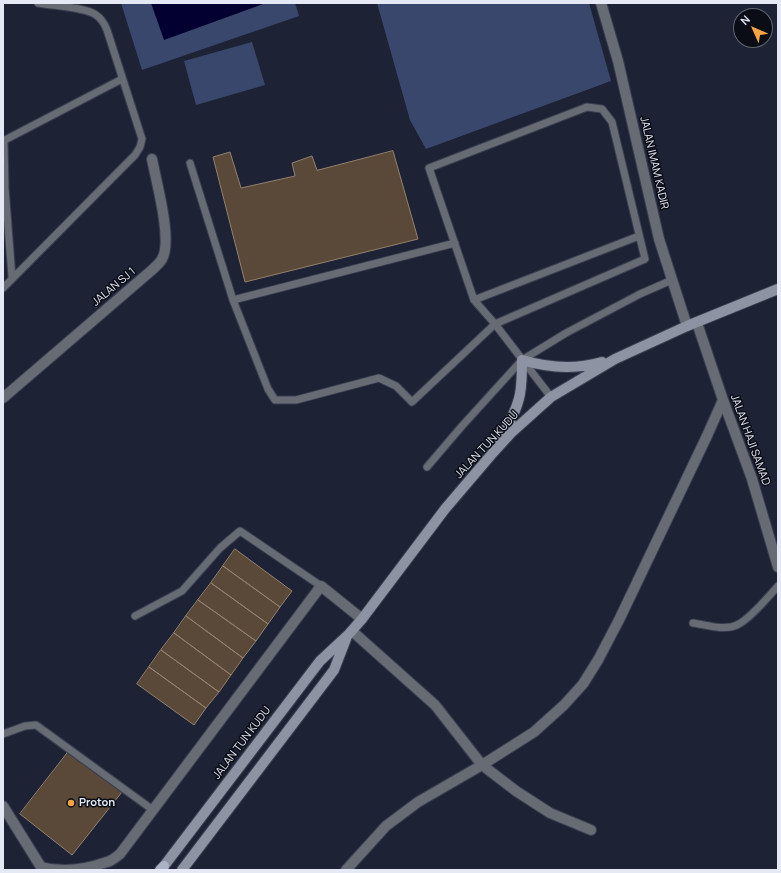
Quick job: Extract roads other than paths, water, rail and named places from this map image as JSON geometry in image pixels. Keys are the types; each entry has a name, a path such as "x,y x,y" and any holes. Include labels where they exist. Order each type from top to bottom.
{"main road":[{"name":"JALAN TUN KUDU","path":"162,869 320,661 350,633 362,619 445,509 512,432 551,397 615,359 687,326 778,289"},
{"path":"491,455 513,414 520,395 522,360 553,367 571,367 593,365 615,359"},
{"name":"JALAN TUN KUDU","path":"182,870 334,670 350,633"}],"street":[{"name":"JALAN IMAM KADIR","path":"601,3 618,61 659,239 687,326"},
{"name":"JALAN SJ 1","path":"3,398 152,270 162,259 166,247 166,231 152,159"},
{"name":"JALAN HAJI SAMAD","path":"697,323 752,479 778,567"},
{"path":"346,870 386,826 418,802 482,765 534,732 583,684 598,660 619,620 723,400"},
{"path":"3,806 41,867 48,869 80,869 109,862 120,854 321,586 362,619"},
{"path":"350,633 435,705 482,765 516,791 550,813 591,830"}],"lane":[{"path":"3,288 12,277 135,155 140,147 142,139 107,30 97,15 87,10 38,3"},
{"path":"12,277 3,141 122,79"},
{"path":"190,163 233,300 265,382 275,400 296,400 379,378 396,386 412,402 495,324 645,259 612,122 602,109 587,107 429,168 474,300 495,324 551,397"},
{"path":"474,300 639,236"},
{"path":"233,300 454,243"},
{"path":"427,467 522,360 566,333 640,294 672,280"},
{"path":"136,616 182,591 220,548 240,531 321,586"},
{"path":"693,623 723,627 736,626 748,617 778,586"},
{"path":"3,734 25,726 36,725 153,810"}],"place":[{"name":"Proton","path":"71,803"}]}
